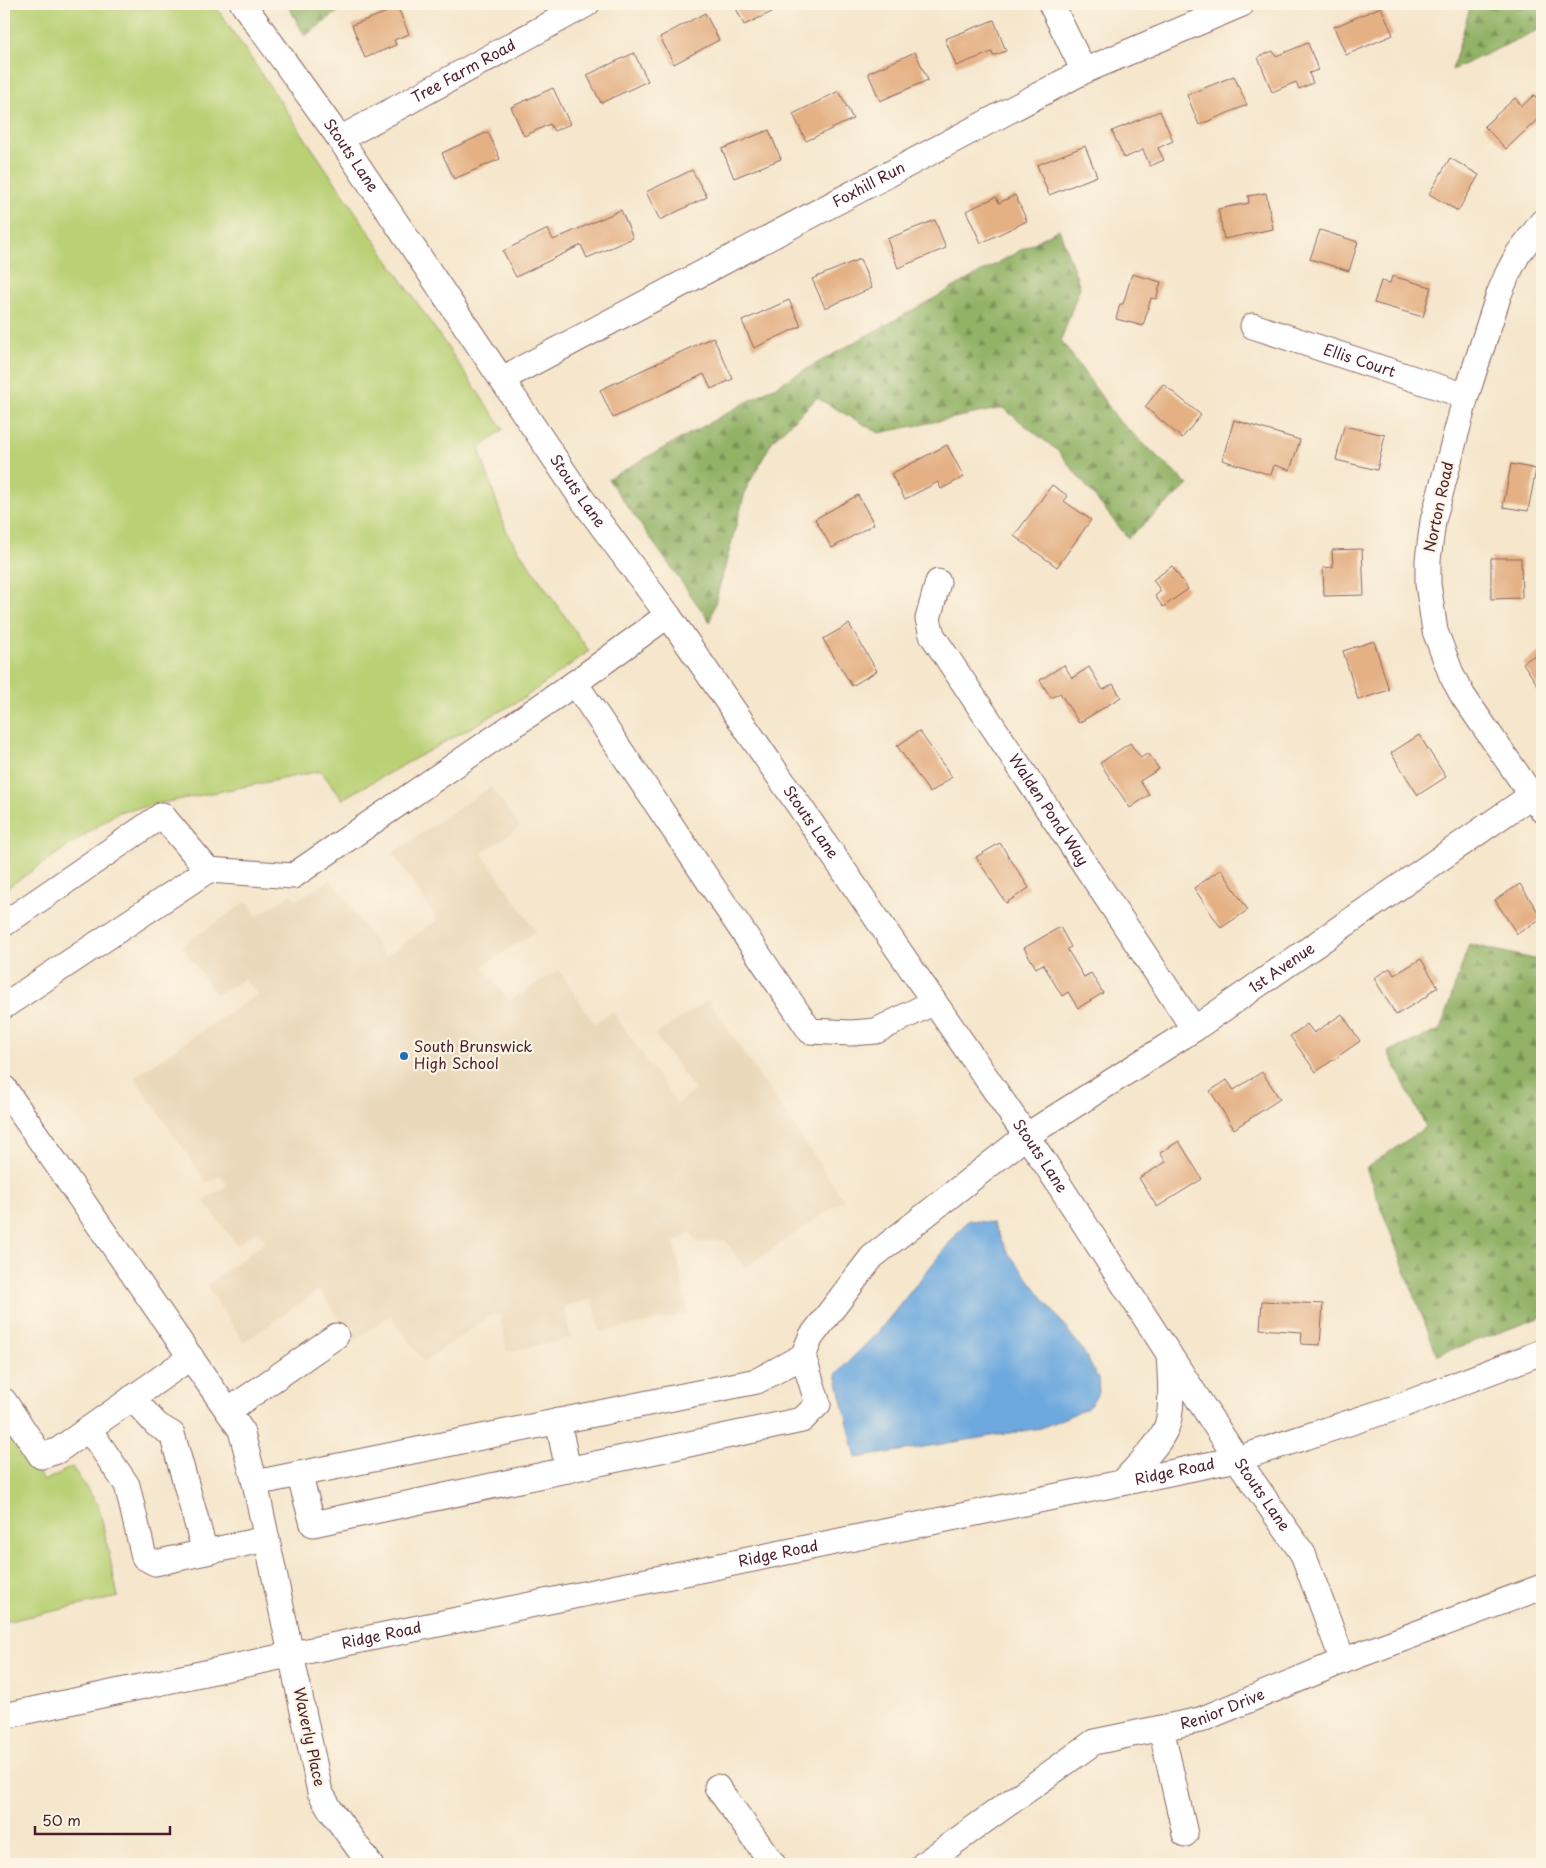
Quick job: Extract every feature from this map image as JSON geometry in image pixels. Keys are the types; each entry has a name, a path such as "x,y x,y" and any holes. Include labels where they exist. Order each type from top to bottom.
{"street":[{"name":"Stouts Lane","path":"243,4 340,138 582,499 668,615 1026,1136 1237,1459 1303,1554 1343,1661"},
{"name":"Tree Farm Road","path":"340,138 587,4"},
{"path":"1051,4 1084,71"},
{"name":"Foxhill Run","path":"502,380 1084,71 1242,4"},
{"name":"Norton Road","path":"1537,803 1452,676 1442,654 1430,608 1428,584 1430,536 1466,396 1499,294 1518,254 1542,222"},
{"name":"Ellis Court","path":"1253,326 1466,396"},
{"name":"Walden Pond Way","path":"938,582 928,619 932,635 1194,1029"},
{"path":"4,1006 208,870 293,876 574,683 668,615"},
{"path":"574,683 810,1031 851,1033 876,1031 934,1002"},
{"name":"1st Avenue","path":"803,1356 811,1337 872,1257 1026,1136 1194,1029 1537,803"},
{"path":"4,924 162,815 208,870"},
{"name":"Waverly Place","path":"4,1088 241,1430 255,1483 320,1792 370,1864"},
{"path":"228,1411 336,1336"},
{"name":"Ridge Road","path":"4,1716 292,1654 1237,1459 1395,1408 1542,1352"},
{"path":"1122,1483 1159,1440 1167,1427 1170,1398 1169,1354"},
{"path":"255,1483 558,1421 757,1381 803,1356 818,1404 802,1420 313,1524 299,1474"},
{"path":"4,1401 42,1456 57,1450 191,1357"},
{"path":"132,1398 157,1425 172,1434 205,1552"},
{"path":"558,1421 568,1470"},
{"path":"86,1430 97,1441 127,1485 144,1557 155,1563 266,1539"},
{"name":"Renior Drive","path":"924,1864 1094,1742 1200,1720 1343,1661 1542,1587"},
{"path":"1161,1728 1185,1834"},
{"path":"717,1787 773,1864"}],"shaded area":[{"name":"South Brunswick High School","path":"491,786 520,827 482,853 536,931 483,966 509,1001 559,970 594,1023 613,1012 677,1104 695,1090 655,1035 708,1000 844,1200 745,1268 725,1240 698,1243 690,1233 674,1243 689,1314 601,1332 592,1299 564,1306 571,1338 507,1352 500,1314 491,1315 424,1362 390,1315 355,1341 319,1290 244,1342 206,1285 265,1242 258,1230 237,1245 203,1200 227,1186 221,1175 207,1183 134,1077 257,994 244,979 216,995 182,946 247,901 257,916 291,894 297,900 331,879 385,957 437,920 393,853"}],"green space":[{"path":"4,4 214,4 503,429 479,449 507,533 589,651 524,698 342,799 321,771 118,812 11,885 4,892"},
{"path":"287,4 348,4 305,36"},
{"path":"1471,4 1542,4 1542,28 1452,70"},
{"path":"1059,229 1080,287 1061,340 1118,420 1188,485 1128,538 1058,451 1003,408 879,433 817,398 773,440 746,489 710,622 608,479"},
{"path":"1469,944 1542,961 1542,1040 1540,1044 1542,1048 1542,1317 1437,1355 1366,1168 1426,1127 1388,1052 1440,1030"},
{"path":"4,1423 44,1481 72,1467 99,1506 118,1597 4,1622"}],"water":[{"path":"968,1220 993,1223 1007,1251 1082,1349 1098,1378 1099,1392 1088,1408 1041,1428 856,1458 836,1374 878,1332"}],"building":[{"path":"734,4 789,4 744,25"},
{"path":"1381,7 1393,35 1346,55 1334,27"},
{"path":"398,8 409,34 394,40 396,45 365,58 352,25"},
{"path":"705,13 719,40 674,64 660,37"},
{"path":"994,20 1006,51 993,56 992,52 956,66 945,39"},
{"path":"1308,43 1318,70 1309,73 1313,83 1299,89 1296,82 1272,92 1258,57 1273,51 1276,56"},
{"path":"915,52 928,80 880,101 868,73"},
{"path":"634,53 648,81 601,103 587,75"},
{"path":"1234,76 1247,105 1199,125 1187,95"},
{"path":"553,88 570,124 554,131 550,124 524,136 511,107"},
{"path":"839,91 853,119 806,141 793,114"},
{"path":"1534,95 1542,103 1542,115 1506,149 1484,126 1515,98 1522,106"},
{"path":"1160,111 1173,141 1158,148 1164,160 1150,166 1143,150 1124,158 1112,131"},
{"path":"769,130 781,159 734,178 722,149"},
{"path":"488,132 500,159 454,179 442,153"},
{"path":"1085,146 1097,176 1049,195 1037,165"},
{"path":"1450,158 1479,175 1458,211 1429,194"},
{"path":"692,170 707,197 660,220 646,192"},
{"path":"1266,193 1273,229 1224,239 1218,209 1249,203 1248,196"},
{"path":"1015,195 1027,221 981,243 966,211 996,197 999,203"},
{"path":"621,210 633,238 587,258 581,245 516,277 503,251 548,229 553,240"},
{"path":"935,220 946,248 898,268 887,239"},
{"path":"1320,230 1358,242 1349,271 1310,259"},
{"path":"860,259 872,288 825,308 812,279"},
{"path":"1132,274 1161,282 1156,299 1151,298 1143,326 1116,319 1120,304 1123,304"},
{"path":"1392,276 1431,287 1423,317 1374,303 1381,281 1390,283"},
{"path":"789,300 801,326 754,348 742,321"},
{"path":"713,337 733,379 711,389 704,374 613,418 600,390"},
{"path":"1163,384 1201,415 1182,438 1145,407"},
{"path":"1234,420 1300,440 1290,470 1274,465 1271,475 1222,460"},
{"path":"1344,426 1385,435 1377,470 1336,460"},
{"path":"947,445 964,477 941,489 938,482 905,499 891,474"},
{"path":"1511,464 1536,469 1528,511 1503,507"},
{"path":"1052,485 1068,496 1064,501 1091,520 1057,567 1014,536"},
{"path":"858,495 874,524 832,548 815,519"},
{"path":"1362,549 1364,595 1324,596 1323,568 1333,567 1332,550"},
{"path":"1491,558 1521,558 1522,598 1491,599"},
{"path":"1172,566 1188,589 1163,607 1155,596 1161,591 1153,580"},
{"path":"849,624 877,671 852,686 823,639"},
{"path":"1374,641 1389,690 1358,700 1343,651"},
{"path":"1542,650 1542,692 1523,663"},
{"path":"1064,665 1072,678 1089,667 1103,690 1113,684 1121,697 1079,723 1060,693 1051,698 1040,680"},
{"path":"919,731 952,777 930,793 897,746"},
{"path":"1419,735 1446,777 1418,795 1391,753"},
{"path":"1130,743 1141,758 1148,753 1159,769 1140,781 1149,795 1130,808 1100,763"},
{"path":"1000,843 1029,888 1006,903 976,857"},
{"path":"1221,869 1248,910 1221,928 1194,888"},
{"path":"1520,884 1542,918 1517,934 1495,900"},
{"path":"1060,927 1071,947 1067,949 1084,977 1091,973 1103,993 1078,1008 1068,992 1062,996 1043,964 1036,968 1024,948"},
{"path":"1421,959 1438,987 1428,993 1429,995 1396,1015 1374,978 1390,968 1394,975"},
{"path":"1342,1014 1360,1041 1316,1072 1290,1036 1307,1024 1314,1033"},
{"path":"1262,1072 1280,1099 1234,1129 1210,1091 1227,1080 1234,1090"},
{"path":"1179,1141 1202,1179 1157,1207 1139,1178 1166,1162 1160,1153"},
{"path":"1262,1301 1323,1304 1320,1345 1301,1344 1302,1332 1260,1329"}],"place":[{"name":"South Brunswick High School","path":"404,1056"}]}
